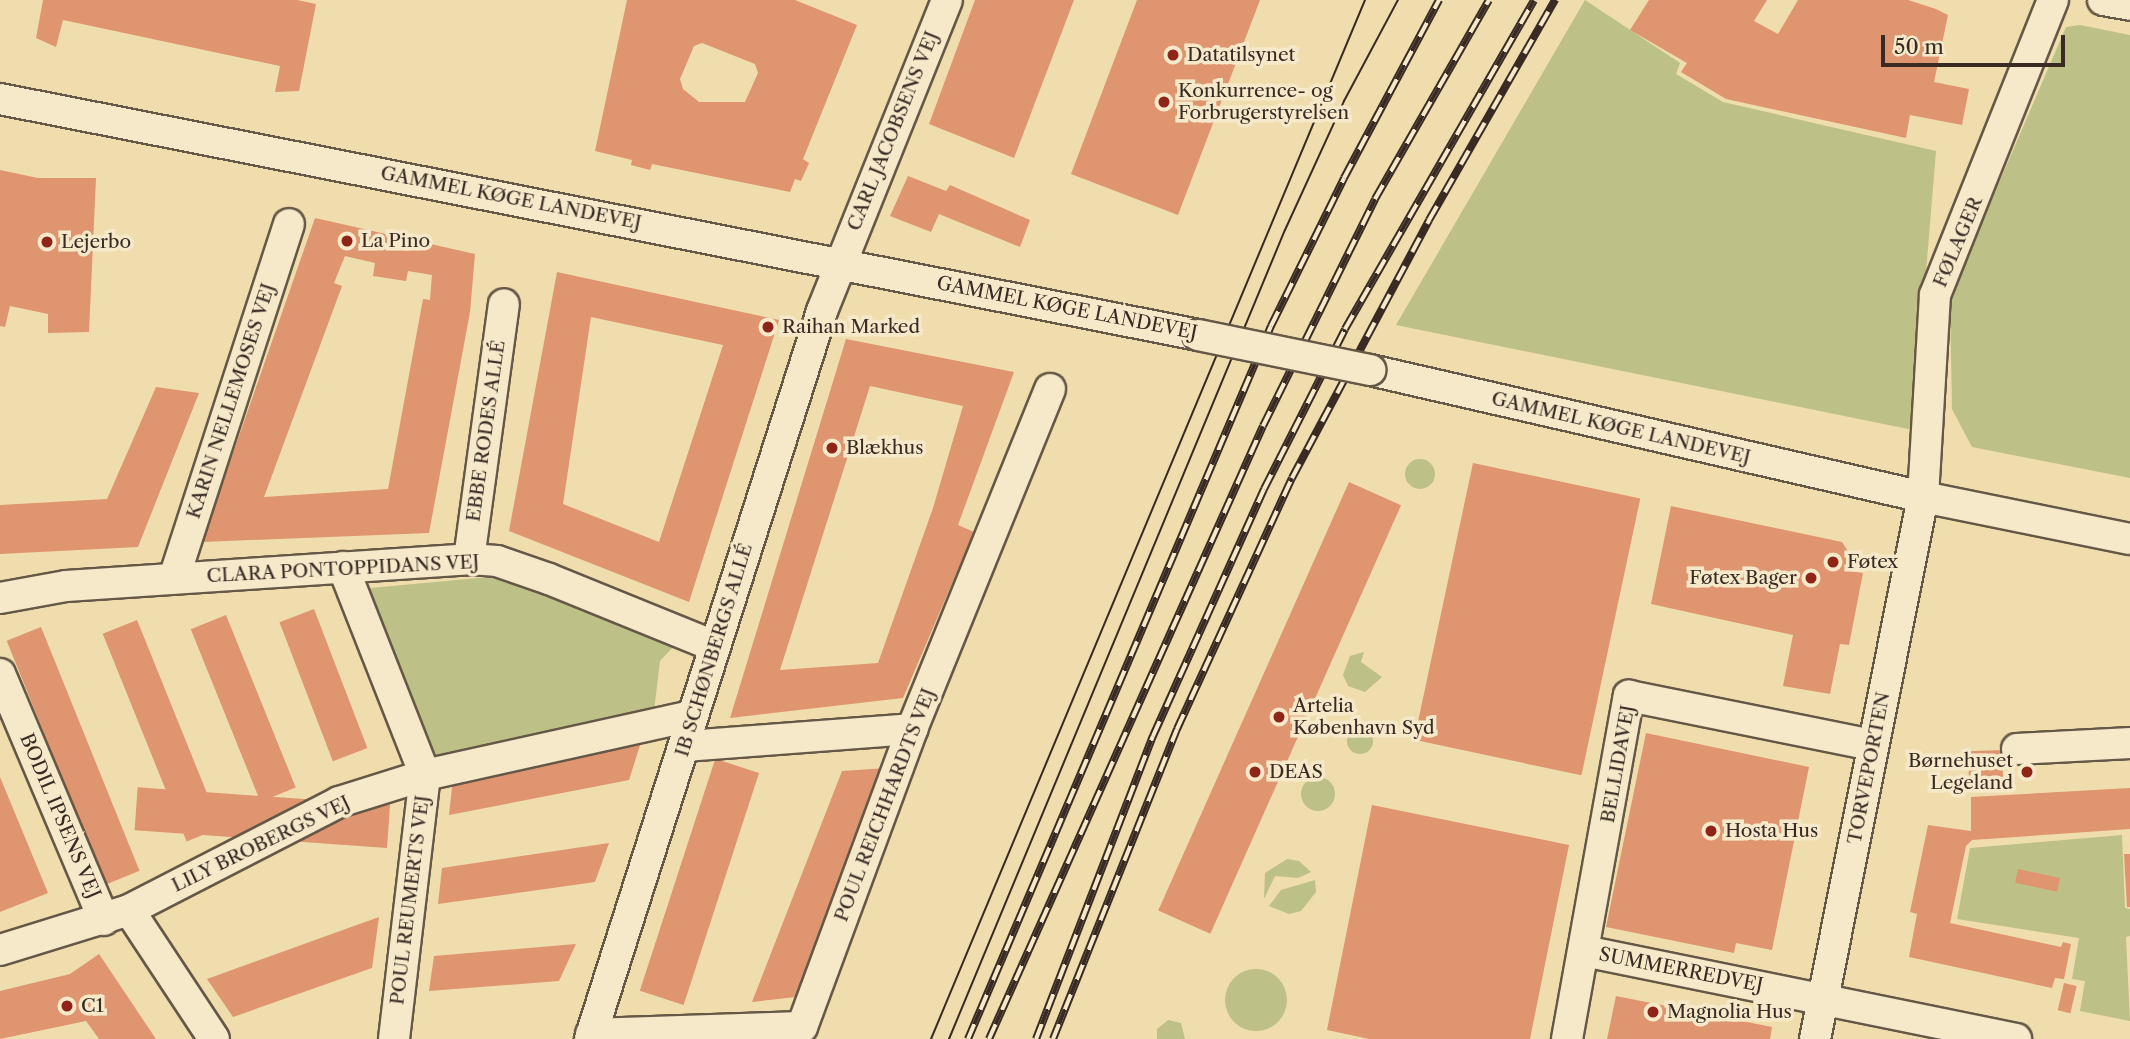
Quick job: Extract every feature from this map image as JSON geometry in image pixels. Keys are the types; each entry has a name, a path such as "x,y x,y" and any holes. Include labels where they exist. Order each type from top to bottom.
{"street":[{"name":"CARL JACOBSENS VEJ","path":"839,262 947,0"},
{"name":"FØLAGER","path":"1923,497 1936,295 2053,0"},
{"path":"2103,0 2130,5"},
{"name":"GAMMEL KØGE LANDEVEJ","path":"0,99 839,262 1370,370 1923,497 2130,539"},
{"name":"KARIN NELLEMOSES VEJ","path":"174,578 289,224"},
{"name":"IB SCHØNBERGS ALLÉ","path":"591,1037 686,746 691,716 839,262"},
{"name":"EBBE RODES ALLÉ","path":"468,559 504,304"},
{"name":"POUL REICHHARDTS VEJ","path":"591,1037 802,1027 912,729 1050,389"},
{"name":"TORVEPORTEN","path":"1815,1039 1923,497"},
{"name":"CLARA PONTOPPIDANS VEJ","path":"0,598 66,586 468,559 497,561 549,579 714,646"},
{"name":"POUL REUMERTS VEJ","path":"343,567 425,775 394,1039"},
{"name":"BODIL IPSENS VEJ","path":"0,674 117,915 214,1039"},
{"name":"BELLIDAVEJ","path":"1584,951 1629,696 1872,745"},
{"name":"LILY BROBERGS VEJ","path":"0,950 117,915 339,802 425,775 691,716"},
{"path":"686,746 912,729"},
{"path":"2017,749 2130,743"},
{"name":"SUMMERREDVEJ","path":"1567,1039 1584,951 2016,1039"}],"green space":[{"path":"1585,0 1680,63 1676,74 1723,102 1936,151 1913,430 1396,325"},
{"path":"2080,25 2130,35 2130,478 1972,447 1952,409 1950,297 2066,27"},
{"path":"1420,459 1431,463 1435,474 1431,485 1420,489 1409,485 1405,474 1409,463"},
{"path":"499,576 674,646 660,661 654,711 436,755 423,749 366,595 371,588"},
{"path":"1364,652 1361,662 1382,677 1365,692 1348,686 1343,675 1350,656"},
{"path":"1360,728 1370,731 1373,741 1370,751 1360,754 1350,751 1347,741 1350,731"},
{"path":"1318,777 1330,782 1335,794 1330,806 1318,811 1306,806 1301,794 1306,782"},
{"path":"2122,835 2125,908 2130,909 2130,936 2126,937 2130,1021 2080,1011 2085,981 2072,979 2079,938 1957,919 1970,848"},
{"path":"1287,859 1299,861 1311,872 1298,878 1275,876 1264,899 1265,873"},
{"path":"1315,880 1316,892 1301,911 1289,914 1269,906 1281,890"},
{"path":"1256,969 1278,978 1287,1000 1278,1022 1256,1031 1234,1022 1225,1000 1234,978"},
{"path":"1168,1020 1181,1023 1185,1039 1157,1039 1157,1029"}],"building":[{"path":"43,0 297,0 316,4 299,91 275,92 280,66 63,20 56,47 36,38"},
{"path":"627,0 795,0 857,25 803,159 809,163 801,181 795,179 790,192 652,164 650,170 631,165 632,160 595,151","holes":["702,43 755,64 758,73 745,102 699,102 683,89 680,79 694,46"]},
{"path":"975,0 1074,0 1014,158 929,124"},
{"path":"1137,0 1260,0 1178,215 1071,174"},
{"path":"1649,0 1767,0 1754,21 1778,34 1798,0 1908,0 1936,9 1948,15 1934,82 1969,89 1962,125 1910,115 1906,138 1726,99 1681,72 1687,63 1630,30"},
{"name":"Lejerbo","path":"0,170 38,178 96,178 89,332 48,333 48,314 10,306 5,327 0,326"},
{"path":"908,176 946,191 950,185 1030,220 1020,247 939,214 931,232 890,216"},
{"path":"315,218 475,254 470,312 429,533 202,542","holes":["345,256 375,263 373,276 406,281 408,271 432,275 430,300 423,299 388,489 264,497 342,286 334,283"]},
{"path":"557,272 779,320 689,602 509,531","holes":["591,317 723,345 659,542 563,504"]},
{"path":"846,339 1014,372 958,525 974,532 903,698 730,718","holes":["870,386 963,406 933,508 878,663 780,670"]},
{"path":"156,387 199,393 138,547 0,554 0,505 107,499"},
{"path":"1473,463 1640,499 1581,775 1414,740"},
{"path":"1349,482 1401,505 1210,934 1158,910"},
{"path":"1671,506 1842,542 1857,565 1856,572 1863,573 1849,645 1840,644 1830,694 1783,686 1793,635 1651,604"},
{"path":"314,609 367,748 333,761 279,622"},
{"path":"226,615 296,787 260,802 191,629"},
{"path":"137,620 221,828 187,842 103,634"},
{"path":"41,627 140,871 105,885 7,641"},
{"name":"Hosta Hus","path":"1646,733 1809,767 1772,950 1736,943 1734,953 1606,927"},
{"path":"641,742 629,780 449,815 453,778"},
{"path":"2002,750 2003,783 1969,784 1968,751"},
{"path":"715,759 759,773 684,1005 640,991"},
{"path":"887,768 796,997 752,1002 842,771"},
{"path":"0,777 48,893 0,912"},
{"path":"138,787 390,805 387,848 135,830"},
{"path":"2130,788 2130,829 1972,840 1966,846 1950,923 2061,947 2063,942 2071,944 2064,979 2055,978 2052,988 1909,957 1917,914 1910,912 1928,825 1971,831 1971,797"},
{"path":"1372,805 1569,845 1530,1039 1369,1039 1327,1030"},
{"path":"609,843 595,882 438,904 442,868"},
{"path":"2124,854 2130,854 2130,907 2127,907"},
{"path":"2018,869 2060,878 2057,892 2015,883"},
{"path":"379,917 372,968 233,1017 207,979"},
{"path":"576,944 559,981 429,991 434,956"},
{"name":"C1","path":"99,954 156,1039 99,1039 86,1021 0,1039 0,991 70,974"},
{"path":"2064,983 2077,986 2070,1013 2058,1010"},
{"name":"Magnolia Hus","path":"1616,996 1772,1027 1770,1039 1607,1039"}],"tram line":[{"path":"931,1039 1365,0"},
{"path":"949,1039 1285,230 1344,101 1398,0"}],"railway":[{"path":"968,1039 1271,326 1344,178 1439,0"},
{"path":"989,1039 1263,426 1375,199 1489,0"},
{"path":"1036,1039 1153,736 1264,489 1345,329 1534,0"},
{"path":"1053,1039 1177,729 1292,478 1429,220 1555,0"}],"place":[{"name":"Datatilsynet","path":"1173,55"},
{"name":"Konkurrence- og Forbrugerstyrelsen","path":"1164,102"},
{"name":"La Pino","path":"347,241"},
{"name":"Lejerbo","path":"47,242"},
{"name":"Raihan Marked","path":"768,327"},
{"name":"Blækhus","path":"832,448"},
{"name":"Føtex","path":"1833,562"},
{"name":"Føtex Bager","path":"1811,578"},
{"name":"Artelia København Syd","path":"1279,717"},
{"name":"DEAS","path":"1255,772"},
{"name":"Børnehuset Legeland","path":"2027,772"},
{"name":"Hosta Hus","path":"1711,831"},
{"name":"C1","path":"67,1006"},
{"name":"Magnolia Hus","path":"1653,1012"}]}
